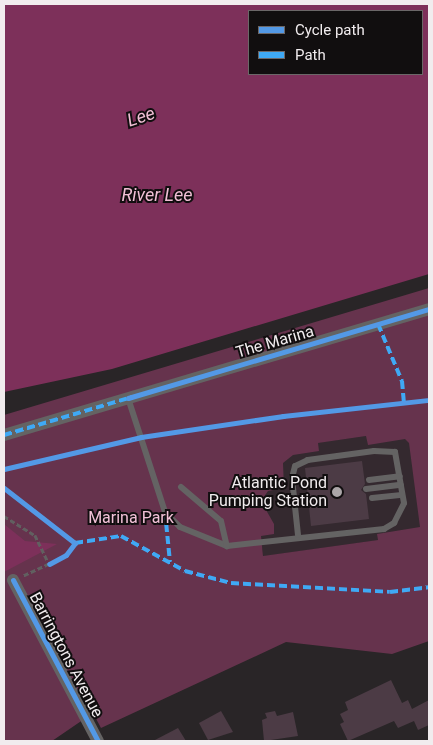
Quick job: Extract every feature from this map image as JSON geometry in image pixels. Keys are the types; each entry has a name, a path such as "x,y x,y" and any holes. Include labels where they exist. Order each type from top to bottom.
{"street":[{"name":"The Marina","path":"4,435 429,309"},
{"name":"Barringtons Avenue","path":"13,580 98,741"}],"lane":[{"path":"128,398 165,512 180,527 227,546 298,536 305,538 384,529 394,523 402,509 398,457 388,449 300,462 292,478 298,536"},
{"path":"368,480 400,476"},
{"path":"366,489 401,485"},
{"path":"181,488 221,521 227,546"},
{"path":"372,498 402,495"}],"path":[{"path":"4,516 35,535 49,564"},
{"path":"13,580 58,560"}],"shaded area":[{"path":"415,429 429,533 263,556 249,452"}],"green space":[{"name":"Marina Park","path":"429,288 429,641 392,654 286,642 101,728 93,713 52,741 4,741 4,415","holes":["366,436 368,445 405,439 409,443 420,527 377,534 378,540 263,556 261,536 274,534 274,524 261,501 268,491 284,488 283,463 293,455 319,451 318,443"]}],"water":[{"name":"River Lee","path":"4,4 429,4 429,274 112,369 4,392"},
{"path":"4,524 25,541 57,544 4,572"}],"building":[{"name":"Atlantic Pond Pumping Station","path":"362,461 365,484 361,490 366,494 369,519 311,526 305,468"},
{"path":"391,680 402,703 408,700 412,709 429,700 429,725 418,730 414,721 398,728 394,721 348,741 340,724 344,722 340,714 348,710 345,702"},
{"path":"221,711 233,732 208,740 199,723"},
{"path":"275,711 277,716 293,712 298,736 264,741 262,720 267,718 265,713"},
{"path":"178,728 186,741 153,741"}],"marked path":[{"path":"378,324 402,381 404,402"},
{"path":"4,435 132,397"},
{"path":"165,512 170,562"},
{"path":"75,543 121,536 185,571 231,583 390,592 429,587"}],"cycle path":[{"path":"128,398 429,309"},
{"path":"4,469 141,437 283,416 429,400"},
{"path":"4,488 75,543 66,555 49,564"},
{"path":"13,580 98,741"}],"place":[{"name":"Atlantic Pond Pumping Station","path":"337,492"}],"water label":[{"name":"Lee","path":"141,117"}]}
